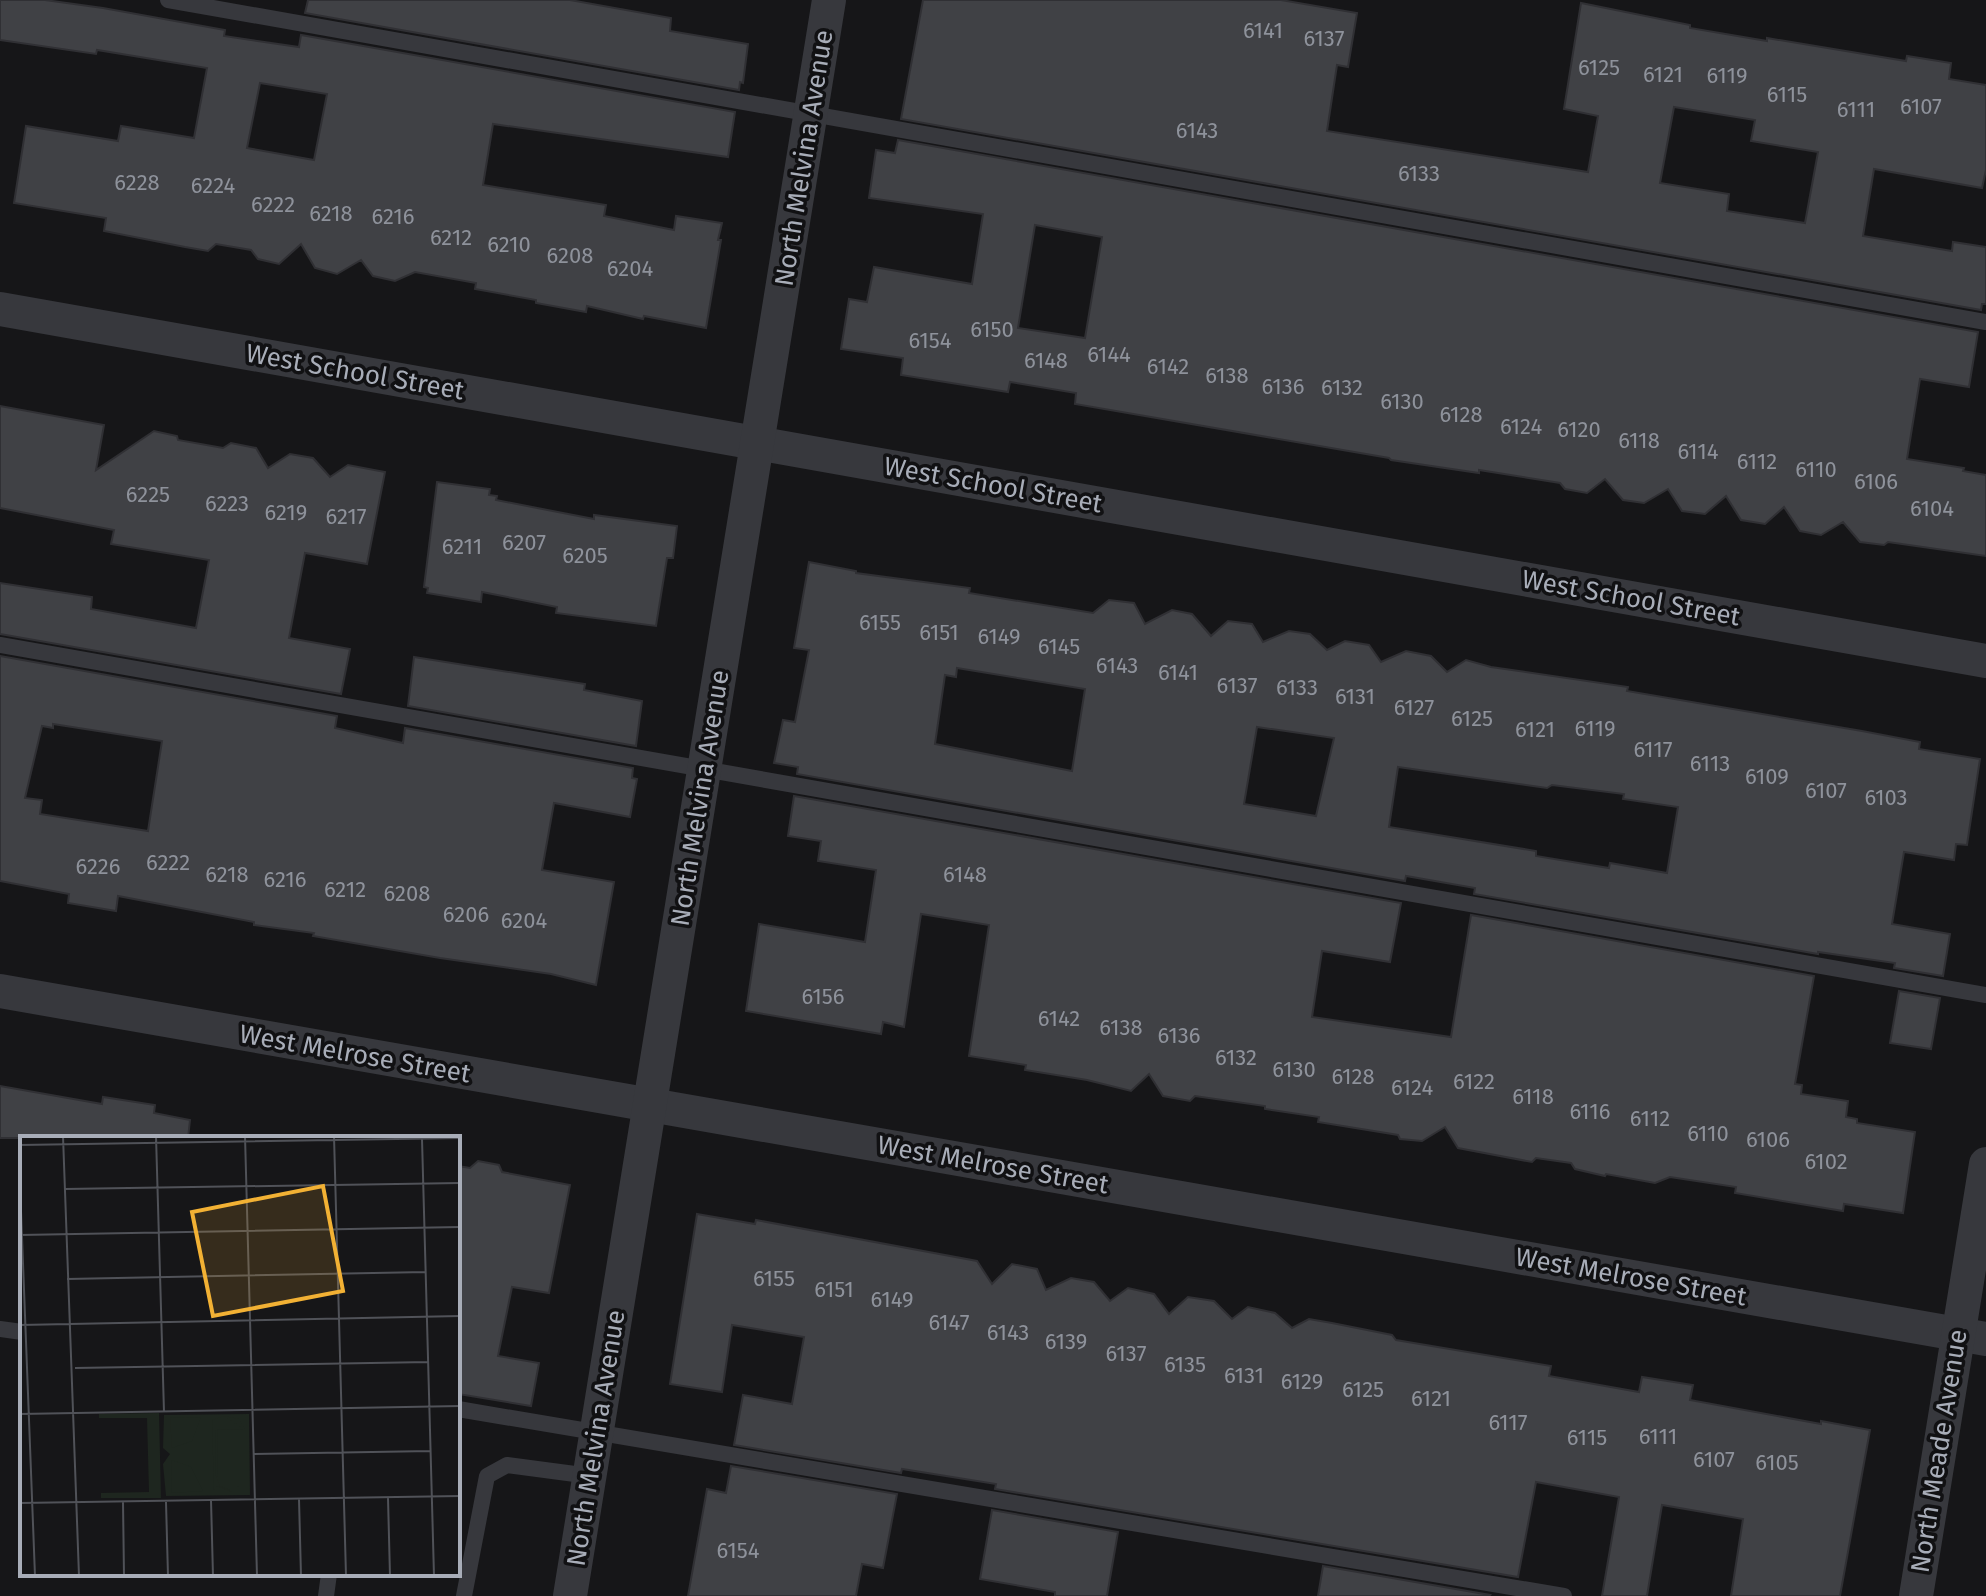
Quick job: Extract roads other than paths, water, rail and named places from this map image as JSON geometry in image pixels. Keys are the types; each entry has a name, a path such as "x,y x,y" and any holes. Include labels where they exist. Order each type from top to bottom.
{"street":[{"name":"North Melvina Avenue","path":"570,1596 829,0"},
{"name":"West School Street","path":"0,309 1986,661"},
{"name":"West Melrose Street","path":"0,991 1972,1337"},
{"name":"North Meade Avenue","path":"1916,1596 1972,1337 1986,1164"}],"lane":[{"path":"168,0 1986,322"},
{"path":"0,645 1986,995"},
{"path":"0,1329 20,1332"},
{"path":"460,1409 1564,1596"},
{"path":"464,1596 487,1476 507,1465 590,1476"},
{"path":"326,1596 329,1576"}]}
